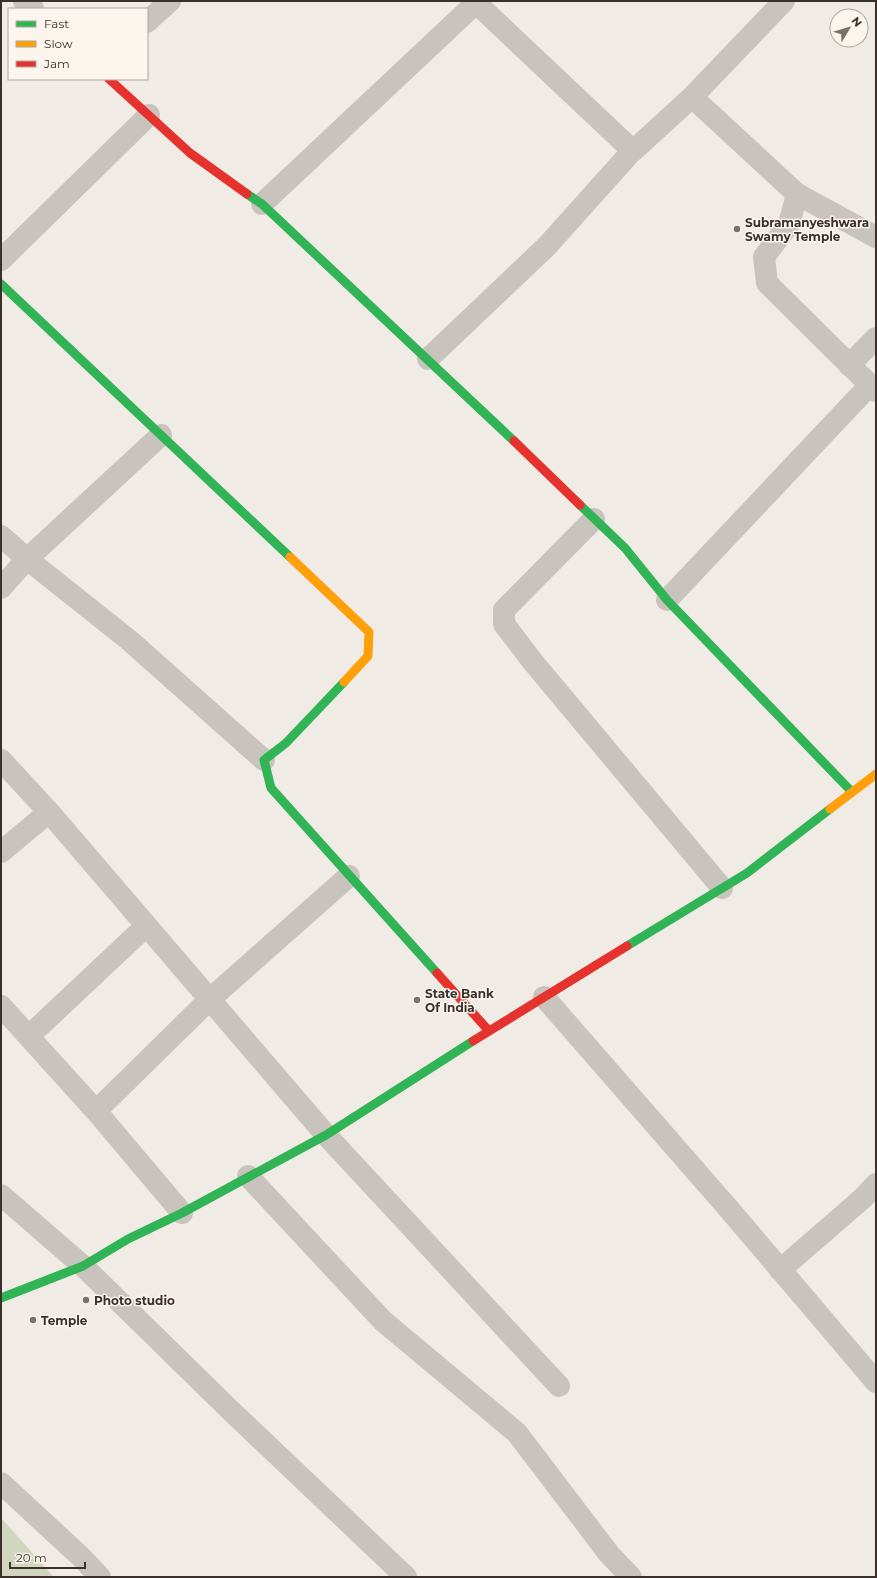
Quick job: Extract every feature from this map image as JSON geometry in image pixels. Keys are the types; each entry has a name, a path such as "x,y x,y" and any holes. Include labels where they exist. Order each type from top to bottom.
{"street":[{"path":"24,1 32,8"},
{"path":"148,21 170,1"},
{"path":"428,359 547,246 633,150 692,97 784,1"},
{"path":"262,204 476,2 633,150"},
{"path":"110,80 190,153 262,204 428,359 625,548 667,600 852,792"},
{"path":"692,97 797,194 876,236"},
{"path":"1,260 149,115"},
{"path":"667,600 873,388 767,283 764,257 789,224 797,194"},
{"path":"1,284 369,632 368,656 286,743 264,760"},
{"path":"850,364 876,338"},
{"path":"1,588 27,559 161,435"},
{"path":"594,519 504,610 504,624 532,662 722,888"},
{"path":"1,536 27,559 129,640 264,760 271,788 489,1031"},
{"path":"1,760 49,812 326,1136 559,1386"},
{"path":"1,1298 83,1266 128,1239 182,1213 248,1176 326,1136 489,1031 747,873 852,792 875,778"},
{"path":"1,852 49,812"},
{"path":"96,1111 210,1000 350,876"},
{"path":"29,1036 146,926"},
{"path":"544,997 875,1378"},
{"path":"1,1006 96,1111 182,1213"},
{"path":"248,1176 383,1321 517,1433 609,1554 631,1577"},
{"path":"780,1270 863,1198 876,1184"},
{"path":"1,1195 83,1266 228,1408 406,1577"},
{"path":"1,1483 81,1557 100,1577"}],"green space":[{"path":"1,1518 54,1577 1,1577"}],"traffic: fast":[{"path":"247,194 262,204 514,441"},
{"path":"1,284 290,557"},
{"path":"580,505 625,548 667,600 852,792"},
{"path":"344,682 286,743 264,760 271,788 437,973"},
{"path":"627,946 747,873 830,809"},
{"path":"1,1298 83,1266 128,1239 182,1213 326,1135 473,1041"}],"traffic: slow":[{"path":"290,557 369,632 368,656 344,682"},
{"path":"830,809 876,774"}],"traffic: jam":[{"path":"110,80 190,153 247,194"},
{"path":"514,441 580,505"},
{"path":"473,1041 627,946"},
{"path":"437,973 489,1031"}],"place":[{"name":"Subramanyeshwara Swamy Temple","path":"737,229"},
{"name":"State Bank Of India","path":"417,1000"},
{"name":"Photo studio","path":"86,1300"},
{"name":"Temple","path":"33,1320"}]}
